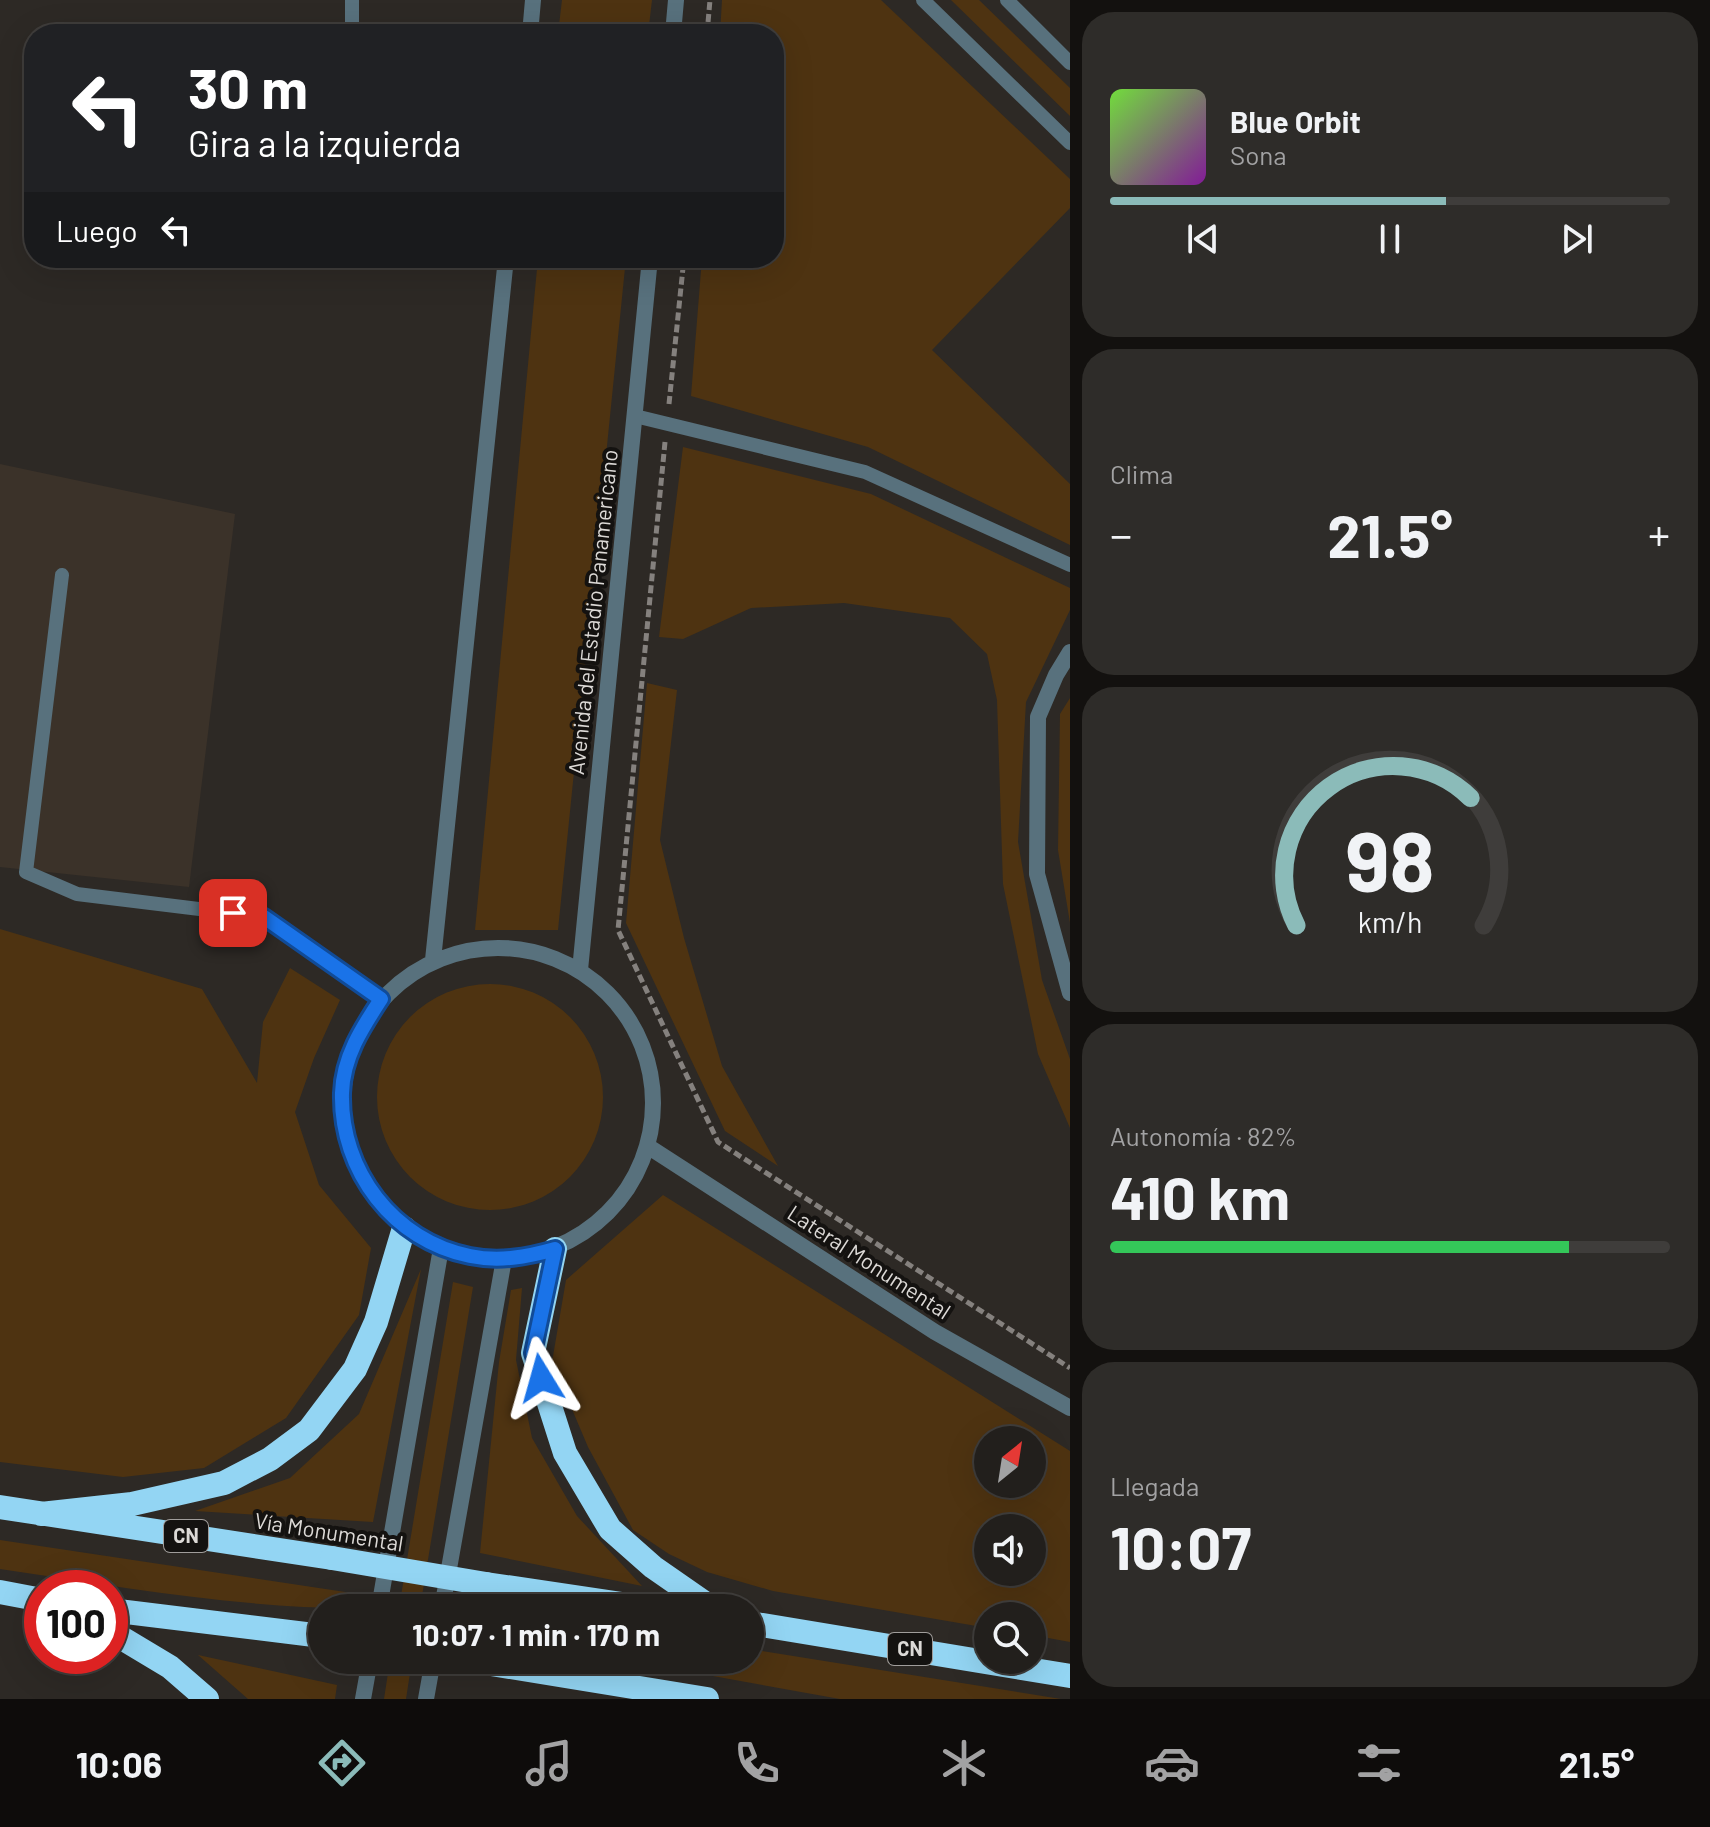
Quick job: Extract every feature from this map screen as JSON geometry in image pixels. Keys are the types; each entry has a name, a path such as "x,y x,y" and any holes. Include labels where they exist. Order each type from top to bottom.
{"highway":[{"path":"41,1514 120,1506 224,1483 270,1459 309,1430 355,1369 376,1322 404,1228"},
{"path":"555,1249 533,1353 565,1453 610,1529 653,1567 692,1594"},
{"name":"Vía Monumental","path":"0,1507 554,1594"},
{"path":"0,1592 24,1597"},
{"path":"128,1612 308,1634"},
{"name":"CN","path":"764,1625 1070,1676"},
{"path":"128,1642 170,1667 207,1699"},
{"path":"553,1674 707,1699"}],"street":[{"path":"531,24 533,0"},
{"path":"674,24 676,0"},
{"path":"433,960 505,268"},
{"name":"Avenida del Estadio Panamericano","path":"580,970 649,268"},
{"path":"1070,652 1056,675 1038,717 1037,780 1037,874 1070,993"},
{"path":"508,947 545,954 580,970 618,1003 644,1047 655,1097 649,1147 629,1190 596,1225 555,1249 530,1256 504,1259 472,1257 441,1248 404,1228 368,1190 347,1143 342,1092 353,1042 381,999 405,977 433,960 470,949 508,947"},
{"name":"Lateral Monumental","path":"649,1147 935,1332 1070,1408"},
{"path":"381,1594 441,1248"},
{"path":"444,1594 504,1259"},
{"path":"363,1699 367,1674"},
{"path":"426,1699 430,1674"}],"lane":[{"path":"352,0 352,24"},
{"path":"923,0 1070,143"},
{"path":"1007,0 1070,63"},
{"path":"635,416 865,472 1070,565"},
{"path":"62,575 26,872 77,894 264,917 381,999"}],"path":[{"path":"708,24 710,0"},
{"path":"683,268 618,930 718,1142 1070,1368"}],"shaded area":[{"path":"562,0 652,0 649,24 559,24"},
{"path":"722,0 881,0 1070,179 1070,208 932,350 1070,484 1070,545 868,447 691,396 701,268 784,268 784,24 721,24"},
{"path":"951,0 979,0 1070,88 1070,116"},
{"path":"537,268 625,268 558,930 475,930"},
{"path":"683,447 871,494 1070,588 1070,610 1026,702 1018,842 1042,980 1070,1059 1070,1128 1038,1054 1003,884 997,700 987,654 950,618 844,603 751,608 683,639 659,637"},
{"path":"0,464 235,514 189,887 0,867"},
{"path":"647,683 677,690 660,840 684,938 722,1066 778,1166 725,1131 626,923"},
{"path":"1070,698 1070,923 1058,850 1060,714"},
{"path":"0,929 202,989 257,1083 263,1022 290,968 340,1000 314,1058 295,1112 319,1185 371,1248 359,1315 286,1418 204,1468 123,1477 0,1462"},
{"path":"490,984 512,986 533,993 553,1003 570,1017 584,1034 594,1054 601,1075 601,1119 594,1140 584,1160 570,1177 553,1191 533,1201 512,1208 490,1210 468,1208 447,1201 427,1191 410,1177 396,1160 386,1140 379,1119 377,1097 379,1075 386,1054 396,1034 410,1017 427,1003 447,993 468,986"},
{"path":"663,1195 1030,1426 974,1426 974,1498 1046,1498 1046,1436 1070,1451 1070,1642 1046,1638 1046,1602 974,1602 974,1626 773,1591 707,1572 669,1554 633,1530 588,1447 552,1362 566,1280"},
{"path":"421,1269 373,1522 195,1511 290,1478 359,1414"},
{"path":"453,1282 473,1287 422,1594 401,1594"},
{"path":"522,1288 516,1360 532,1438 577,1516 642,1586 480,1553 499,1362 511,1290"},
{"path":"0,1540 352,1594 308,1594 308,1607 265,1604 128,1588 128,1570 24,1570 24,1573 0,1569"},
{"path":"764,1651 1061,1699 840,1699 702,1674 764,1674"},
{"path":"198,1655 337,1685 335,1699 248,1699"},
{"path":"388,1674 410,1674 406,1699 384,1699"}],"route":[{"path":"233,913 264,917 381,999 353,1042 342,1092 347,1143 368,1190 404,1228 441,1248 472,1257 504,1259 555,1249 533,1353 541,1378"}]}
